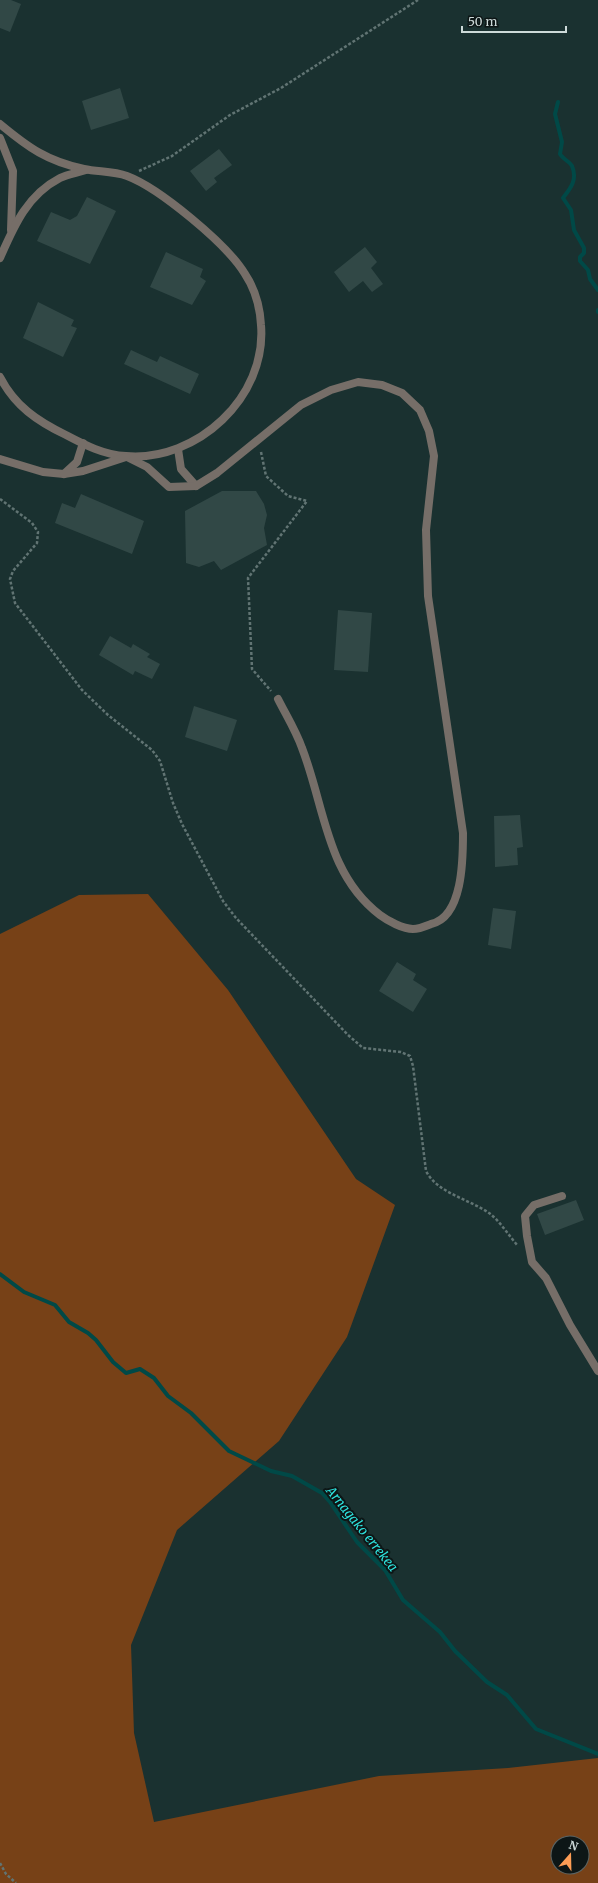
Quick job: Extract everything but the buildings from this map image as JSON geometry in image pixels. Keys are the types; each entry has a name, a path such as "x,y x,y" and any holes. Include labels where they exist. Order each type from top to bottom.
{"street":[{"path":"0,124 31,148 57,162 87,170 128,176 176,206 214,238 245,273 255,294 262,326 258,359 245,392 235,407 213,428 178,449 144,456 127,457 104,453 38,421 25,411 6,389 0,377"},
{"path":"0,138 13,171 11,232"},
{"path":"0,258 11,232 25,206 40,190 60,178 87,170"},
{"path":"0,459 43,472 64,474 83,471 127,457 147,467 169,487 196,486 217,473 261,439 301,405 331,390 358,382 382,385 402,393 420,410 429,431 434,456 426,530 428,596 463,833 462,865 458,889 448,914 434,924 413,929 388,921 369,907 349,883 334,853 302,748 278,699"},
{"path":"64,474 76,462 83,443"},
{"path":"178,449 181,469 196,486"},
{"path":"562,1196 534,1205 526,1216 527,1236 532,1262 546,1278 570,1325 598,1371"}],"path":[{"path":"128,176 172,156 230,115 281,88 418,0"},
{"path":"261,439 260,457 266,476 288,496 307,501 248,578 252,669 278,699"},
{"path":"0,499 32,523 38,532 36,543 13,570 10,580 15,603 82,690 108,715 152,750 160,761 173,803 182,824 223,901 236,918 348,1035 363,1048 401,1052 410,1056 413,1066 426,1170 430,1178 438,1186 475,1204 491,1214 518,1247"},
{"path":"0,1863 6,1874 16,1883"}],"shaded area":[{"path":"148,894 228,990 356,1179 395,1205 347,1337 279,1441 177,1530 131,1645 134,1733 154,1822 379,1776 508,1768 598,1758 598,1883 0,1883 0,934 79,895"}],"waterway":[{"path":"558,102 555,114 562,142 560,154 570,163 574,171 574,180 563,198 571,210 574,230 584,248 584,253 580,257 580,261 588,270 590,279 598,290"},
{"name":"Arnagako errekea","path":"0,1274 24,1292 55,1305 69,1322 88,1333 96,1340 113,1362 126,1373 140,1369 154,1378 168,1396 191,1413 229,1451 271,1471 292,1476 322,1493 330,1502 357,1542 385,1570 403,1600 440,1632 455,1651 487,1682 507,1695 536,1729 598,1754"}]}
